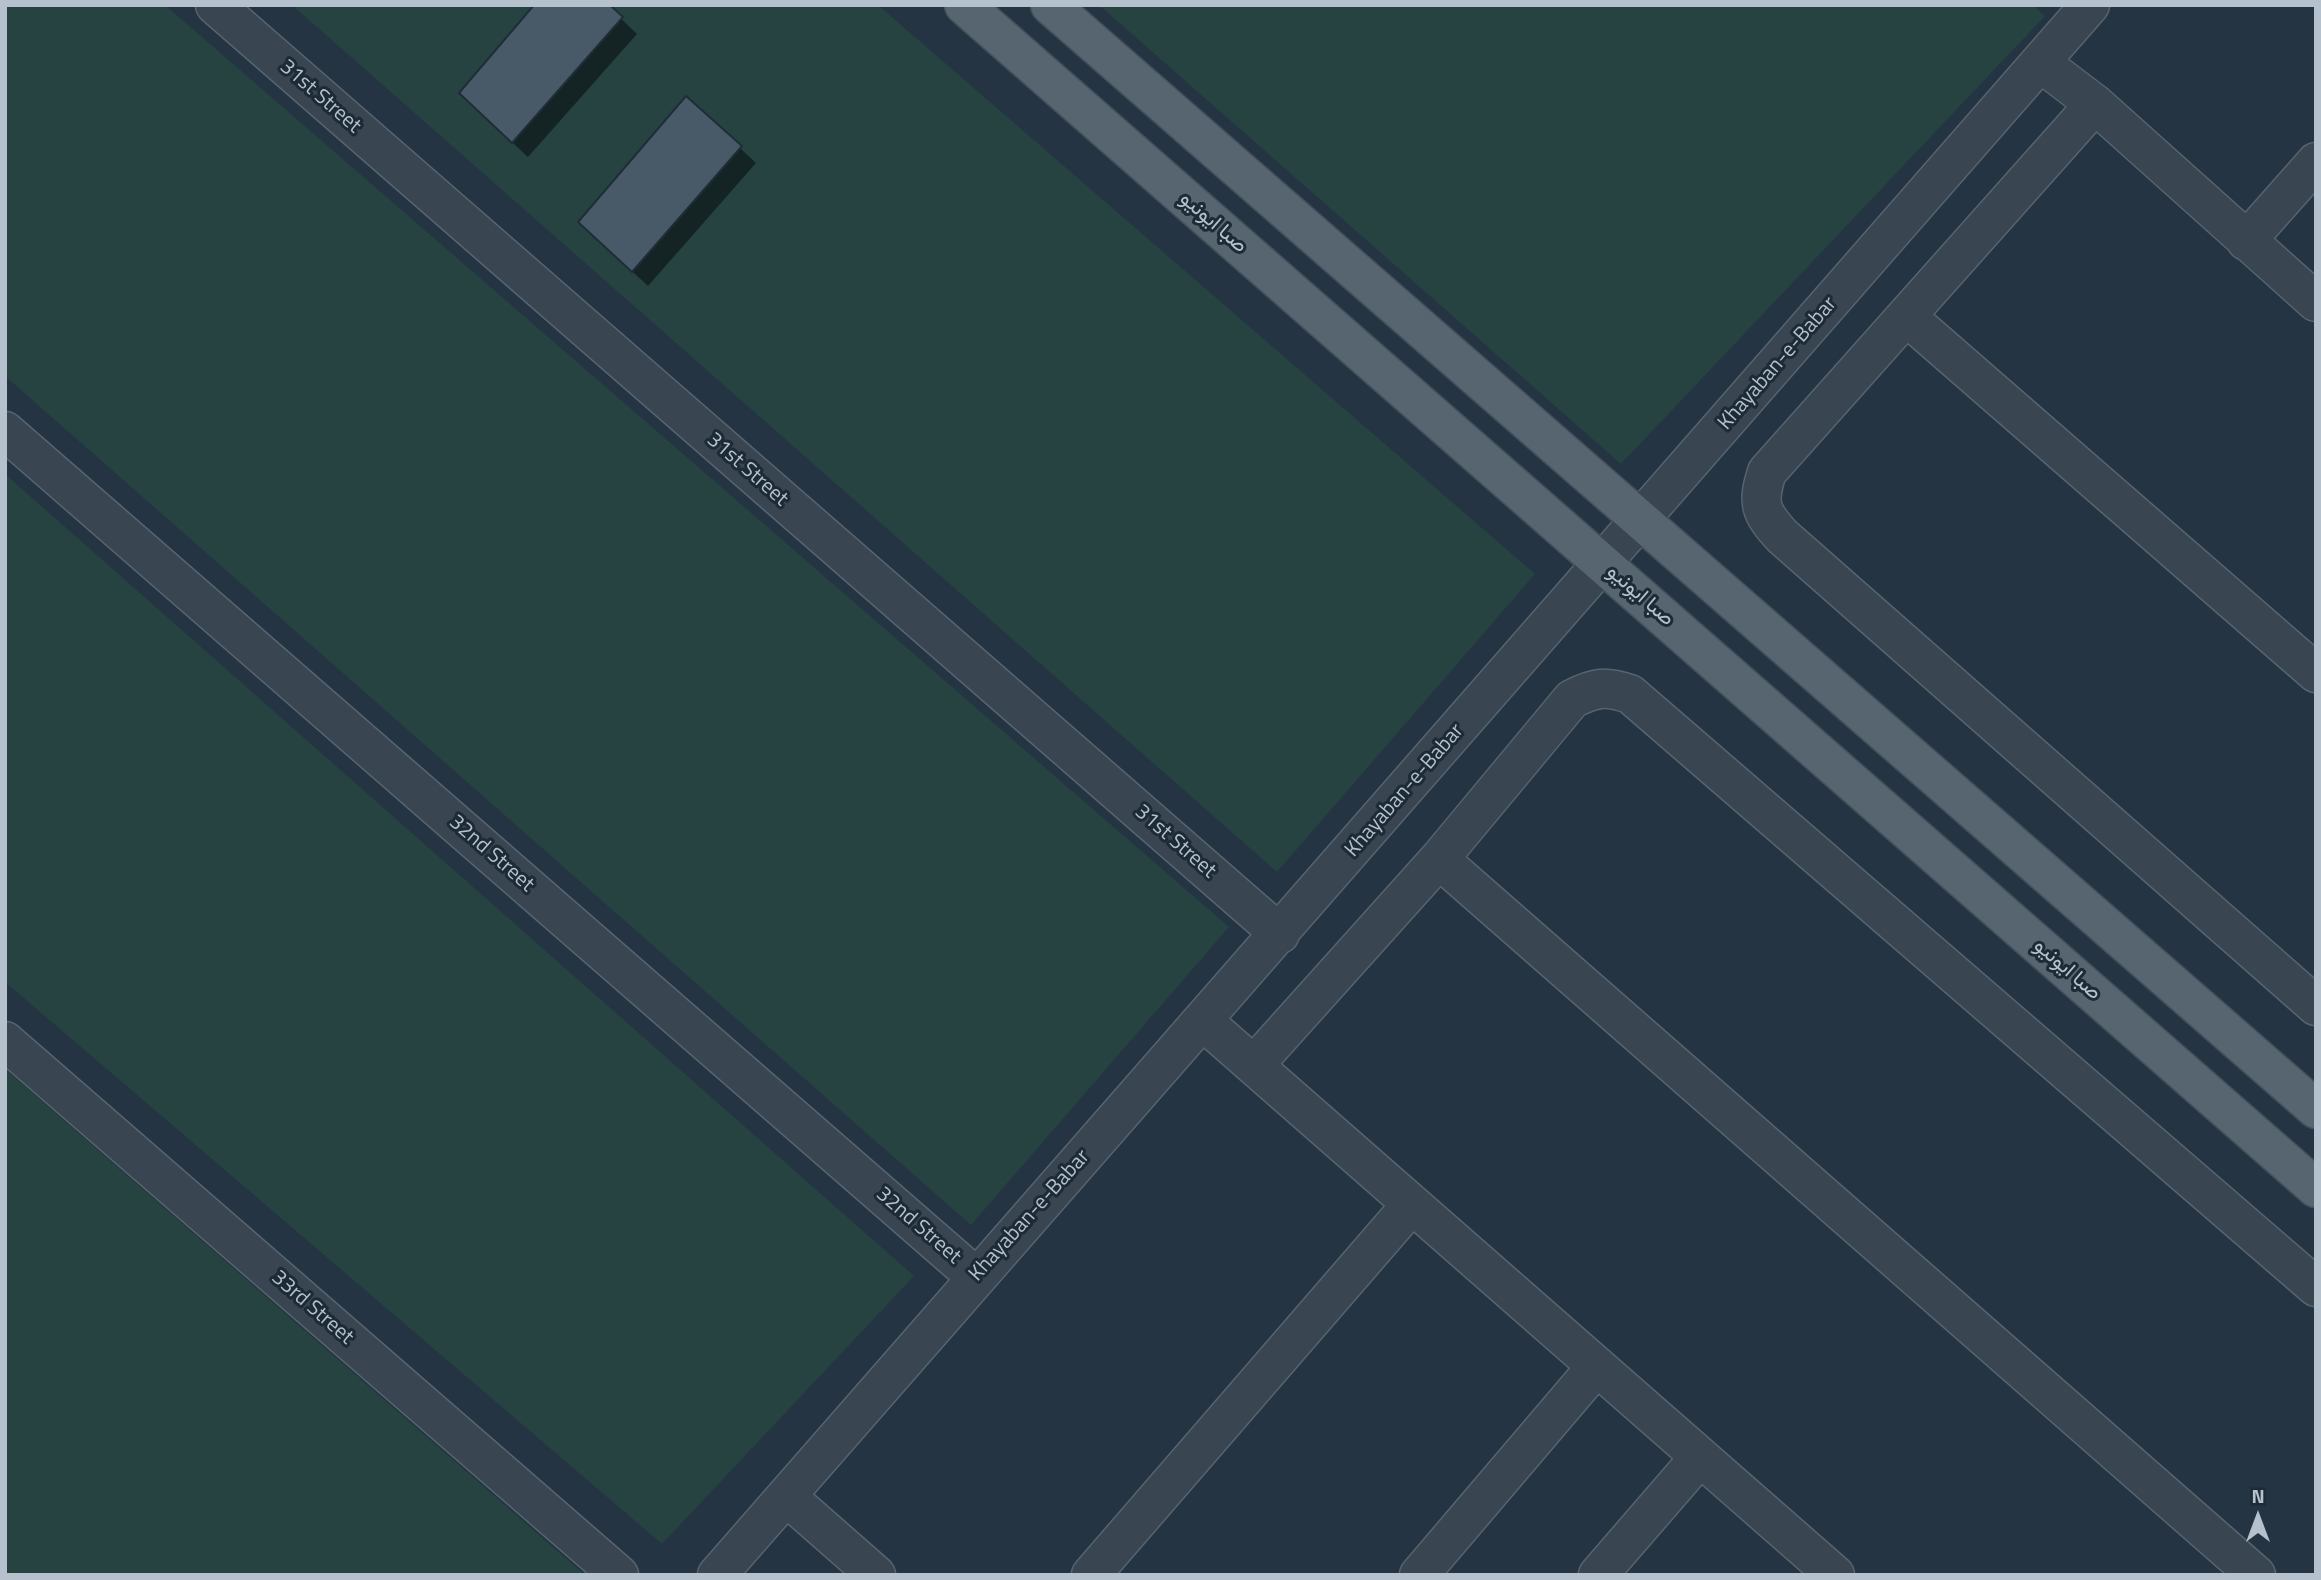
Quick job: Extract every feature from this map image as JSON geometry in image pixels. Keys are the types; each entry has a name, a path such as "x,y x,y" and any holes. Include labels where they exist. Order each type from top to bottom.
{"main road":[{"name":"صبا ایونیو","path":"964,5 2316,1188"},
{"path":"1050,5 2316,1109"}],"street":[{"name":"31st Street","path":"215,5 1280,934"},
{"name":"Khayaban-e-Babar","path":"717,1575 1604,564 2090,5"},
{"path":"2040,63 2095,104 2316,302"},
{"path":"2095,104 1767,472 1760,492 1761,507 1770,523 1793,546 2316,1006"},
{"path":"2246,241 2316,162"},
{"path":"1906,316 2316,673"},
{"name":"32nd Street","path":"5,430 976,1277"},
{"path":"1254,1065 1439,859 1572,699 1591,690 1611,688 1630,694 2316,1287"},
{"path":"1439,859 2256,1575"},
{"path":"1203,1021 1835,1575"},
{"name":"33rd Street","path":"5,1041 619,1575"},
{"path":"1091,1575 1412,1204"},
{"path":"1419,1575 1597,1366"},
{"path":"1598,1575 1700,1457"},
{"path":"786,1496 876,1575"}],"green space":[{"path":"5,5 165,5 1229,927 971,1225 5,376"},
{"path":"292,5 878,5 1535,574 1277,872"},
{"path":"1099,5 2033,5 2045,16 1621,464"},
{"path":"5,474 914,1276 662,1544 5,982"},
{"path":"5,1069 585,1575 5,1575"}],"building":[{"path":"534,5 610,5 623,17 512,143 459,93"},
{"path":"686,96 742,146 632,272 578,222"}]}
